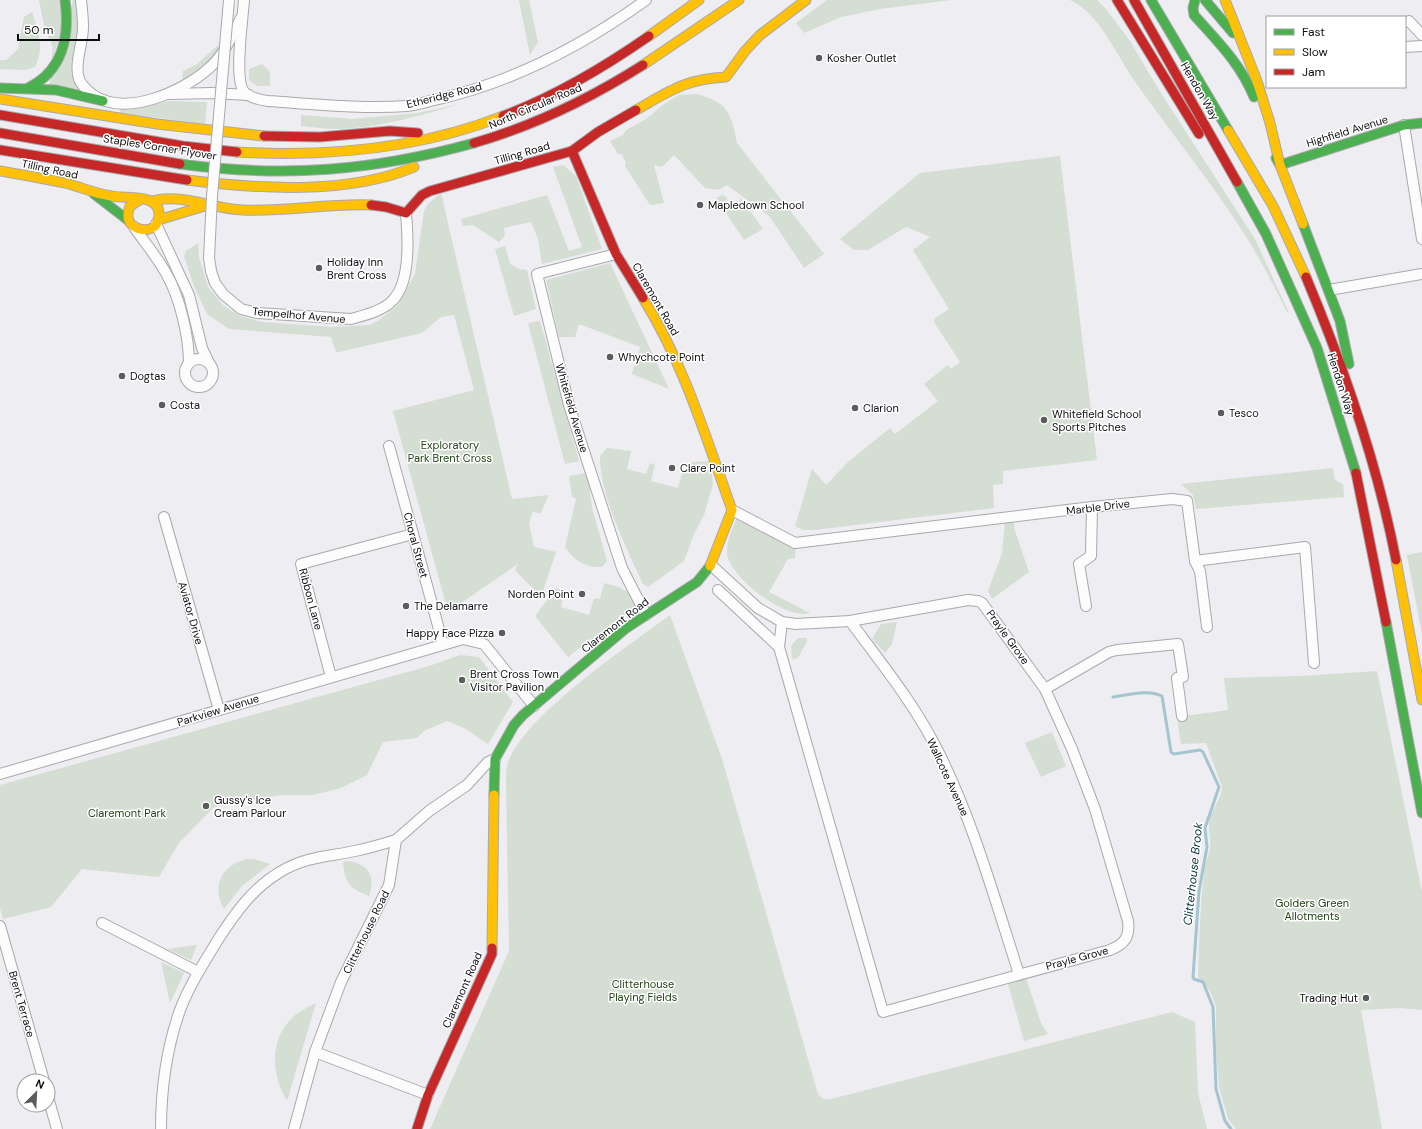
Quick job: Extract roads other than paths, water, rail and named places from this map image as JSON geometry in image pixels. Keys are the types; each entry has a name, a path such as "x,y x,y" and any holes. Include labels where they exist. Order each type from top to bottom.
{"main road":[{"path":"28,88 36,86 49,74 62,50 67,25 65,0"},
{"name":"North Circular Road","path":"316,153 377,148 437,136 499,118 530,106 577,82 624,54 699,0"},
{"name":"North Circular Road","path":"317,171 379,165 440,154 505,133 585,98 633,71 739,0"},
{"name":"Tilling Road","path":"406,213 422,195 430,191 572,151 598,132 671,90 688,82 704,78 726,77 745,51 760,36 806,0"},
{"path":"1107,0 1130,24"},
{"path":"1117,0 1181,107 1266,234"},
{"name":"Hendon Way","path":"1134,0 1266,234 1317,348 1359,481 1422,813"},
{"name":"Hendon Way","path":"1151,0 1207,96 1241,150 1276,213 1305,274 1360,417 1378,480 1395,557 1422,700"},
{"path":"1195,0 1193,8 1194,15 1233,58 1246,78 1254,97 1268,141 1280,165 1340,321 1360,417"},
{"path":"1205,0 1242,46"},
{"path":"1225,0 1242,46 1253,69 1265,105 1275,139 1280,165"},
{"path":"0,88 56,90 103,101"},
{"path":"0,99 154,124 252,135 342,136 395,132 437,136"},
{"name":"Staples Corner Flyover","path":"0,115 218,150 286,154 316,153"},
{"name":"Highfield Avenue","path":"1280,165 1404,126 1422,123"},
{"name":"Staples Corner Flyover","path":"0,133 193,165 254,171 317,171"},
{"path":"0,150 158,177 240,186 290,188 359,184 383,179 413,168 440,154"},
{"name":"Claremont Road","path":"417,1129 428,1095 492,954 495,759 514,726 534,706 625,629 697,582 711,565 732,510 689,389 653,314 616,254 572,151"},
{"name":"Tilling Road","path":"0,171 62,183 94,193 141,199"},
{"name":"Tilling Road","path":"94,193 132,224"},
{"path":"205,206 157,222 148,230 140,230 132,224 128,215 130,206 141,199 152,201 162,198 177,198 196,201 205,206 237,209 287,210 350,205 383,206 406,213"},
{"path":"152,201 158,208 157,222"}],"street":[{"path":"80,0 83,28 78,60 79,80 88,91 103,101 128,102 151,99 168,94 191,82 219,59 243,14"},
{"name":"Tempelhof Avenue","path":"229,0 212,196 209,258 214,283 223,294 242,309 257,313 351,319 366,315 382,308 394,300 400,289 407,261 408,236 406,213"},
{"path":"244,0 238,74 241,88 249,95"},
{"name":"Etheridge Road","path":"168,94 211,93 249,95 268,101 371,107 409,106 474,90 569,50 614,23 646,0"},
{"path":"1406,22 1408,21 1422,35"},
{"path":"1406,47 1422,46"},
{"path":"1404,126 1422,239"},
{"path":"132,224 167,274 176,294 189,349 189,363 186,368 187,379 196,386 201,387 206,385 213,375 212,367 202,348 189,295 157,222"},
{"name":"Whitefield Avenue","path":"616,254 537,274 569,405 622,568 646,615"},
{"path":"1329,290 1422,274"},
{"path":"189,363 197,359 209,363"},
{"name":"Choral Street","path":"389,446 413,534 440,644"},
{"name":"Marble Drive","path":"732,510 795,543 1092,507 1172,499 1187,501 1195,561"},
{"path":"1086,606 1079,564 1091,556 1092,507"},
{"name":"Aviator Drive","path":"164,517 219,710"},
{"name":"Ribbon Lane","path":"331,677 301,564 413,534"},
{"path":"1207,627 1200,571 1195,561 1305,547 1314,663"},
{"name":"Prayle Grove","path":"711,565 758,608 782,622 796,624 850,621 968,600 978,601 986,607 1045,689 1072,748 1095,809 1129,929 1127,939 1120,946 883,1012 779,647 782,622"},
{"path":"718,590 779,647"},
{"name":"Wallcote Avenue","path":"850,621 914,709 939,754 964,806 1019,974"},
{"name":"Parkview Avenue","path":"0,774 440,644 463,639 484,644 534,706"},
{"path":"1045,689 1109,652 1178,644 1183,677 1177,678 1182,716"},
{"path":"161,1129 161,1104 171,1042 181,1010 198,972 235,913 259,887 281,872 312,858 354,851 396,840 429,811 467,785 488,762 495,759"},
{"name":"Clitterhouse Road","path":"294,1129 315,1052 341,982 389,885 396,840"},
{"path":"102,923 198,972"},
{"name":"Brent Terrace","path":"0,926 42,1073"},
{"path":"315,1052 428,1095"},
{"path":"52,1113 57,1129"}],"waterway":[{"name":"Clitterhouse Brook","path":"1113,697 1144,693 1162,696 1171,752 1174,754 1200,750 1203,752 1219,787 1205,828 1207,847 1199,891 1193,977 1194,979 1203,982 1213,1007 1216,1089 1225,1121 1231,1129"}],"place":[{"name":"Kosher Outlet","path":"819,58"},
{"name":"Mapledown School","path":"700,205"},
{"name":"Holiday Inn Brent Cross","path":"319,268"},
{"name":"Whychcote Point","path":"610,357"},
{"name":"Dogtas","path":"122,376"},
{"name":"Costa","path":"162,405"},
{"name":"Clarion","path":"855,408"},
{"name":"Tesco","path":"1221,413"},
{"name":"Whitefield School Sports Pitches","path":"1044,420"},
{"name":"Clare Point","path":"672,468"},
{"name":"Norden Point","path":"582,594"},
{"name":"The Delamarre","path":"406,606"},
{"name":"Happy Face Pizza","path":"502,633"},
{"name":"Brent Cross Town Visitor Pavilion","path":"462,680"},
{"name":"Gussy's Ice Cream Parlour","path":"206,806"},
{"name":"Trading Hut","path":"1366,998"}],"park label":[{"name":"Exploratory Park Brent Cross","path":"450,451"},
{"name":"Claremont Park","path":"127,813"},
{"name":"Golders Green Allotments","path":"1312,909"},
{"name":"Clitterhouse Playing Fields","path":"643,990"}]}
